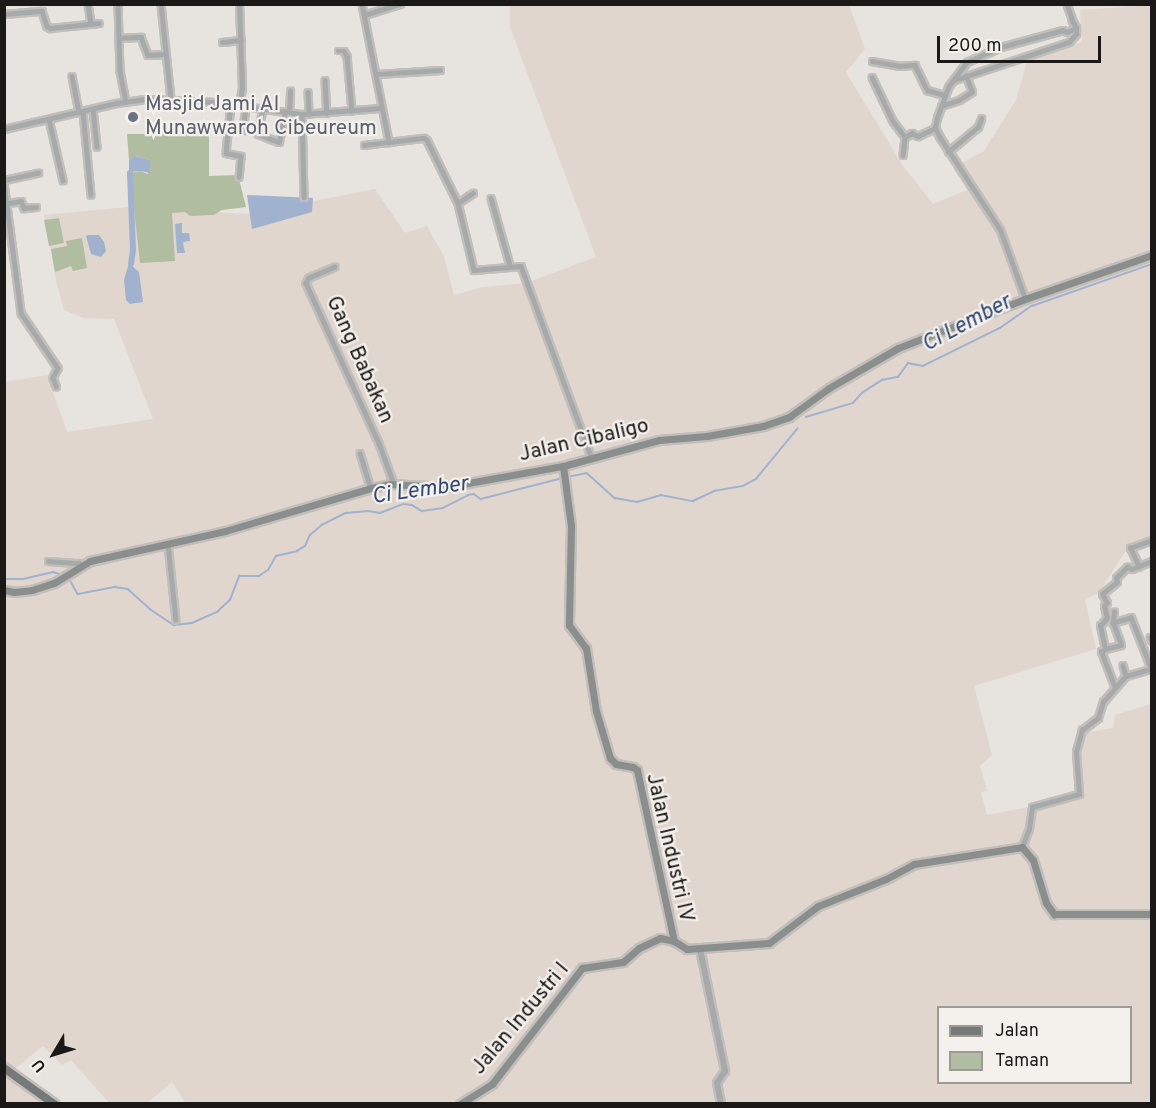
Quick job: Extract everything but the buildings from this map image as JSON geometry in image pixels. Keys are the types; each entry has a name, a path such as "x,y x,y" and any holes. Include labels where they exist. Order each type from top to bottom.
{"main road":[{"name":"Jalan Cibaligo","path":"4,590 25,591 50,585 81,565 225,531 370,488 394,484 446,487 563,466 659,440 707,436 776,422 789,417 829,388 898,348 1025,299 1152,255"},
{"name":"Jalan Industri IV","path":"563,466 572,558 569,625 586,648 597,711 610,758 616,764 637,770 674,941"},
{"path":"674,941 687,949 769,943 818,906 886,879 914,864 1022,847 1033,860 1044,897 1054,914 1152,914"},
{"name":"Jalan Industri I","path":"460,1104 492,1084 582,968 623,962 639,948 660,938 674,941"},
{"path":"4,1068 54,1104"}],"street":[{"path":"88,4 91,24"},
{"path":"118,4 120,71 126,101"},
{"path":"161,4 171,99"},
{"path":"238,105 242,88 239,4"},
{"path":"362,4 377,74 380,108 389,142"},
{"path":"364,15 400,4"},
{"path":"952,82 1068,42 1076,34 1067,4"},
{"path":"4,14 42,8 47,26 51,28 99,23"},
{"path":"1025,299 1000,230 948,152 935,128 944,95 964,66 986,52 1074,24"},
{"path":"119,38 141,37 148,55 166,54"},
{"path":"222,42 241,40"},
{"path":"338,51 344,51 347,56 352,111"},
{"path":"872,61 915,65 927,90 944,95"},
{"path":"941,106 959,100 972,92 969,75 964,66"},
{"path":"377,74 440,70"},
{"path":"72,76 81,112 91,195"},
{"path":"872,77 893,121 904,137 903,155"},
{"path":"325,80 327,113"},
{"path":"263,109 258,134 279,142 290,91"},
{"path":"308,92 309,114"},
{"path":"4,129 126,101 171,99 231,104 302,114 380,108"},
{"path":"231,104 226,153 241,157 239,177"},
{"path":"242,131 246,106"},
{"path":"93,109 97,147"},
{"path":"302,114 304,197"},
{"path":"49,119 63,180"},
{"path":"948,152 978,127 981,119"},
{"path":"904,137 912,133 918,136 935,128"},
{"path":"364,145 424,138 427,140 458,204 474,270 510,265 521,266 592,459"},
{"path":"38,173 4,182 9,203 21,313 58,368 52,378 56,386"},
{"path":"458,204 473,194"},
{"path":"491,198 510,265"},
{"path":"9,203 21,201 24,208 36,207"},
{"name":"Gang Babakan","path":"335,267 307,280 306,283 379,443 394,484"},
{"path":"360,453 370,488"},
{"path":"1140,568 1130,548 1152,540"},
{"path":"168,544 176,620"},
{"path":"48,561 79,562 81,565"},
{"path":"1105,649 1100,626 1107,619 1104,606 1107,603 1102,593 1117,582 1115,579 1124,569 1140,568 1152,561"},
{"path":"1114,612 1113,623 1121,645 1101,652 1115,688"},
{"path":"1022,847 1029,829 1032,807 1079,794 1077,744 1082,730 1100,712 1103,702 1126,676 1151,669 1150,658 1131,618 1113,623"},
{"path":"1123,665 1126,676"},
{"path":"700,949 725,1071 717,1083 721,1104"}],"shaded area":[{"path":"510,5 849,5 865,49 846,72 903,166 933,204 967,190 953,168 984,151 1016,100 1028,58 1082,42 1080,10 1151,5 1151,539 1124,553 1099,593 1085,599 1096,649 974,686 992,755 980,766 987,790 981,793 987,815 1081,797 1078,752 1083,733 1113,728 1115,715 1151,704 1151,1103 186,1104 172,1082 147,1103 109,1103 71,1060 62,1065 43,1046 7,1075 44,1103 5,1104 5,382 47,375 67,432 153,419 114,319 84,318 64,310 44,215 127,207 247,214 375,189 405,233 427,226 444,257 454,295 483,287 526,283 596,257 510,27"}],"green space":[{"path":"127,134 209,134 209,176 238,175 246,207 222,210 214,215 190,216 185,212 172,213 175,261 140,263 130,173 140,171 148,174 150,160 135,156 129,160"},
{"path":"59,218 64,243 49,246 44,220"},
{"path":"82,238 87,268 73,271 71,266 55,272 51,249 67,246 66,241"}],"water":[{"path":"135,156 150,160 150,173 129,172 129,160"},
{"path":"247,195 313,198 312,212 252,229"},
{"path":"182,223 182,233 189,233 190,241 183,242 185,253 177,253 175,224"},
{"path":"99,235 104,242 106,251 101,257 91,254 86,236"},
{"path":"129,263 139,272 143,302 130,304 126,300 124,280"}],"waterway":[{"path":"130,173 133,250 131,264"},
{"name":"Ci Lember","path":"806,417 853,403 862,393 882,380 898,377 908,363 923,366 1000,328 1032,306 1152,264"},
{"name":"Ci Lember","path":"567,477 587,473 615,498 637,502 661,495 693,501 714,491 743,486 756,479 797,429"},
{"name":"Ci Lember","path":"69,578 78,594 115,587 128,589 150,609 174,625 192,623 217,612 230,600 239,576 259,576 268,570 276,556 297,551 305,546 310,535 322,525 346,513 368,511 380,513 403,504 412,505 422,511 443,508 468,495 474,494 481,499 563,478"},
{"name":"Ci Lember","path":"4,579 23,579 53,572 62,575"}],"place":[{"name":"Masjid Jami Al Munawwaroh Cibeureum","path":"133,117"}]}
